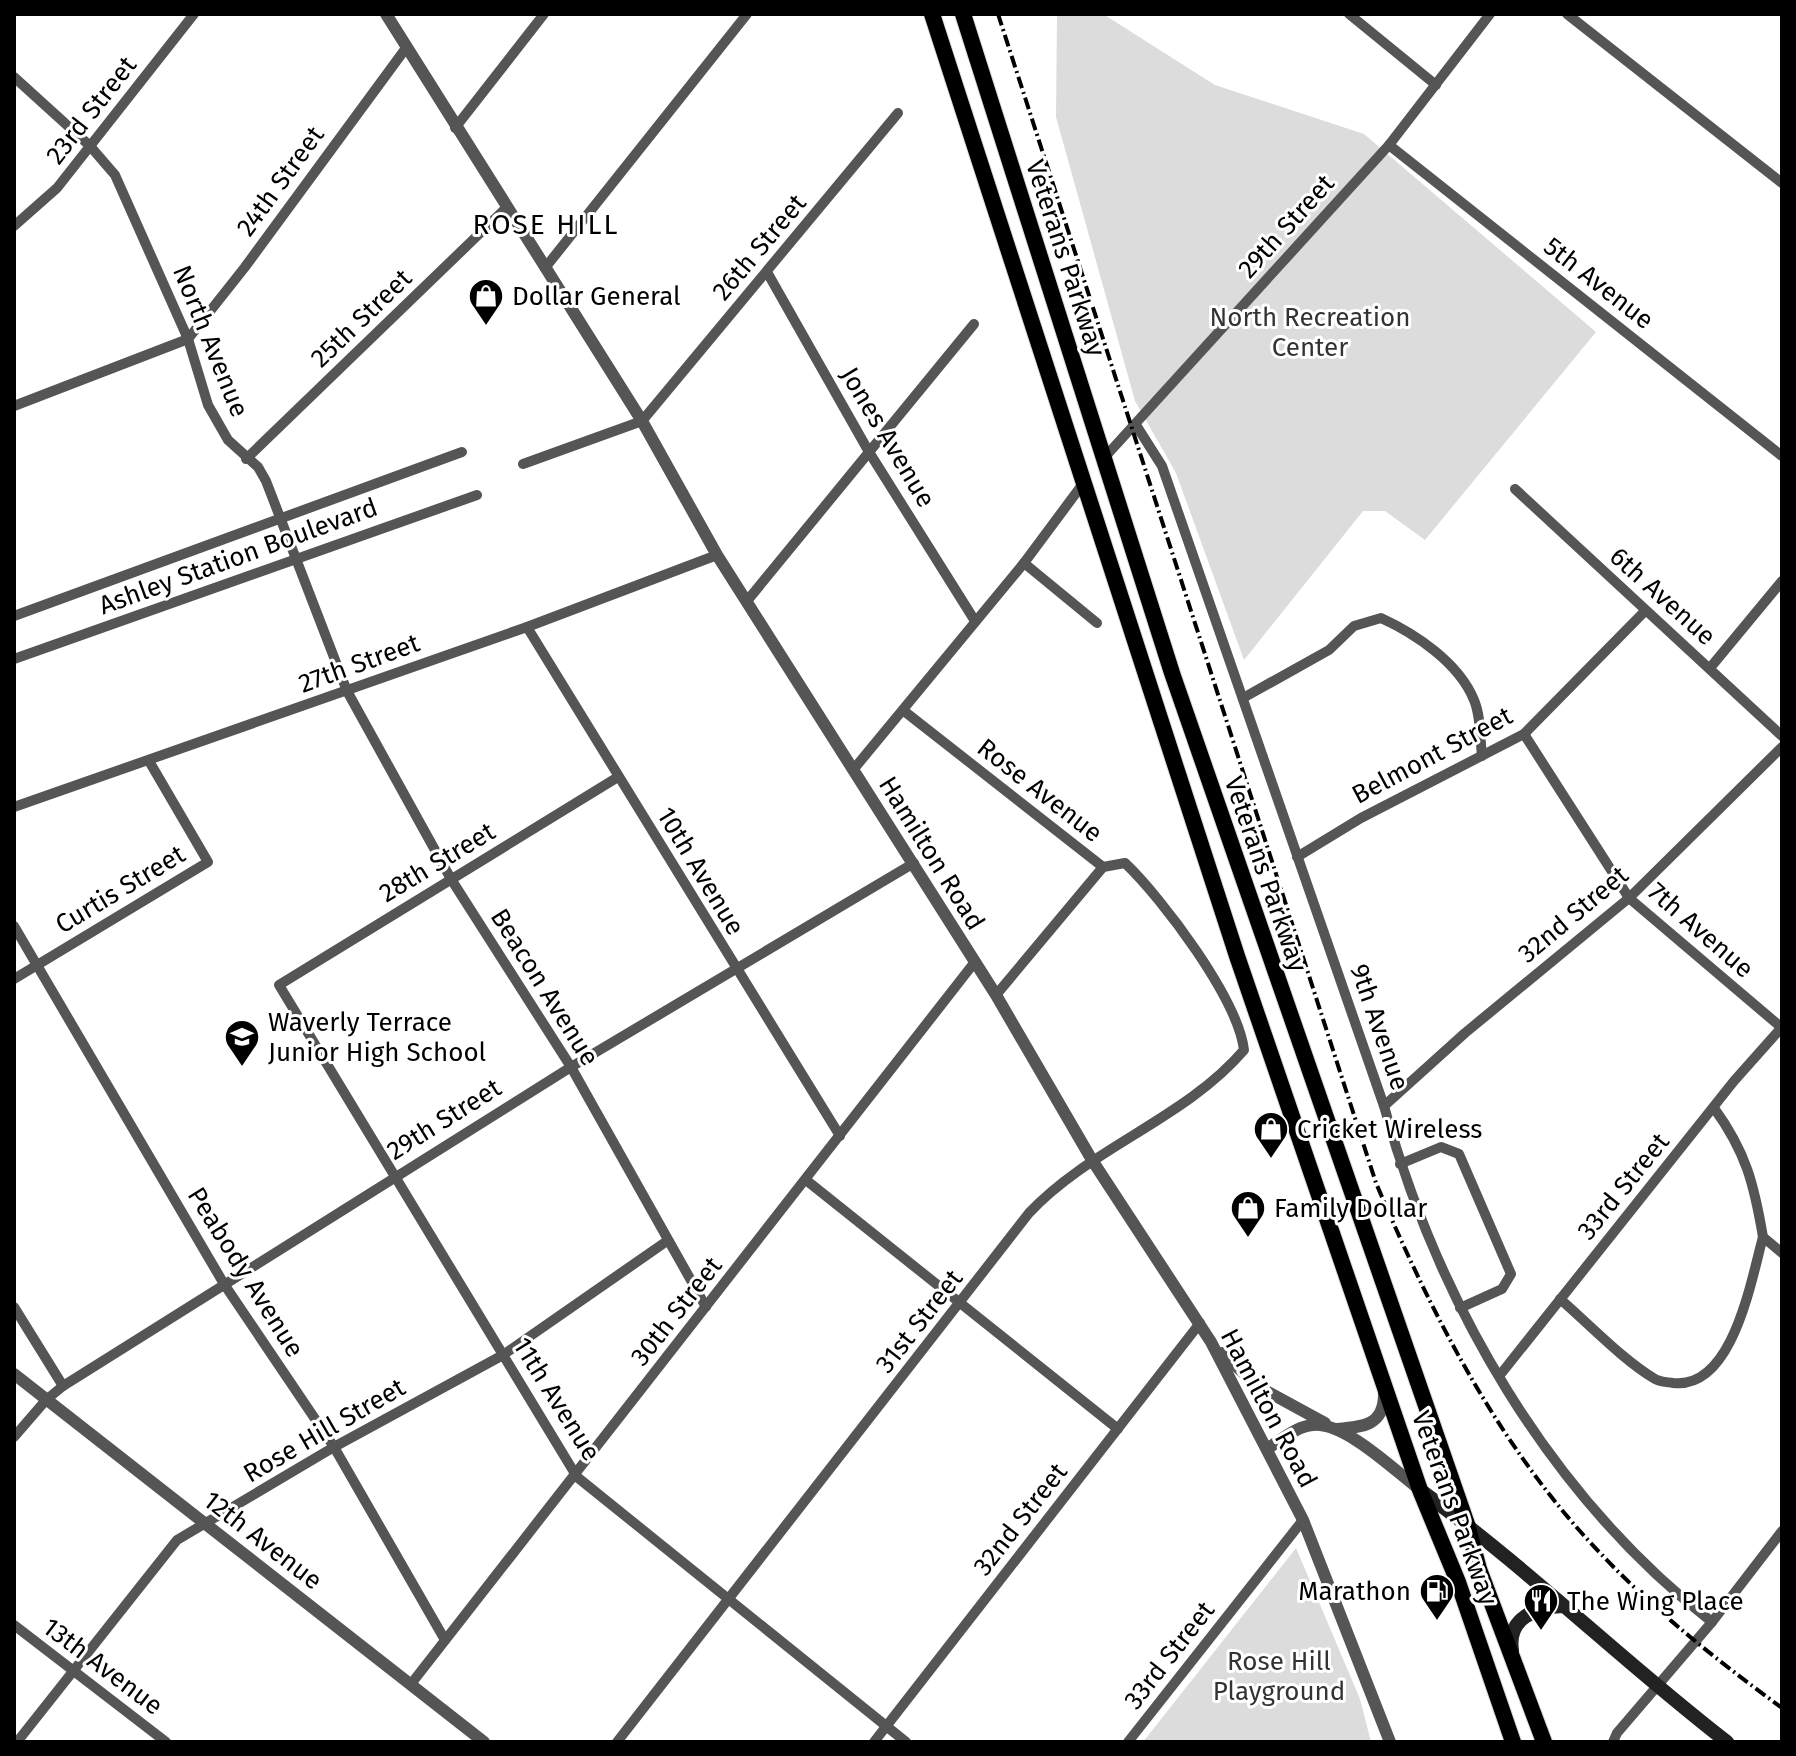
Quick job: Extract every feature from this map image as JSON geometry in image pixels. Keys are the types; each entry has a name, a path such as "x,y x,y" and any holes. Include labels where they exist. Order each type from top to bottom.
{"main road":[{"name":"Veterans Parkway","path":"932,14 1227,927 1420,1490 1458,1582 1513,1742"},
{"name":"Veterans Parkway","path":"963,14 1172,673 1467,1524 1479,1569 1544,1742"},
{"path":"1420,1490 1467,1524 1655,1686 1727,1742"},
{"path":"1513,1660 1510,1638 1521,1618 1547,1606 1563,1606"}],"street":[{"name":"23rd Street","path":"14,226 57,188 194,14"},
{"name":"Hamilton Road","path":"386,14 642,421 717,555 996,995 1092,1160 1200,1323 1303,1520 1390,1742"},
{"path":"455,128 544,14"},
{"path":"545,268 747,14"},
{"path":"1349,14 1436,85"},
{"name":"29th Street","path":"1104,458 1389,145 1490,14"},
{"path":"1567,14 1782,183"},
{"name":"24th Street","path":"188,339 245,267 406,48"},
{"name":"North Avenue","path":"14,77 90,146 115,175 188,339 208,405 228,440 258,467 266,481 347,691"},
{"name":"26th Street","path":"642,421 898,113"},
{"name":"5th Avenue","path":"1389,145 1782,456"},
{"name":"25th Street","path":"246,459 506,208"},
{"name":"Jones Avenue","path":"767,272 869,452 975,621"},
{"path":"747,601 974,324"},
{"path":"14,406 188,339"},
{"path":"523,464 642,421"},
{"name":"9th Avenue","path":"1136,425 1162,466 1384,1106 1417,1214 1460,1308 1550,1453 1635,1554 1712,1622"},
{"name":"Ashley Station Boulevard","path":"14,616 462,452"},
{"path":"853,770 1024,563 1082,485"},
{"name":"6th Avenue","path":"1515,489 1782,736"},
{"name":"Ashley Station Boulevard","path":"14,659 477,495"},
{"name":"27th Street","path":"14,807 527,627 717,555"},
{"path":"1024,563 1097,623"},
{"path":"1710,668 1782,581"},
{"name":"Belmont Street","path":"1297,857 1361,818 1524,734 1645,611"},
{"path":"1243,698 1329,650 1354,626 1381,618 1409,631 1456,672 1475,701 1482,756"},
{"name":"10th Avenue","path":"527,627 840,1136"},
{"name":"Beacon Avenue","path":"347,691 451,879 571,1067 706,1307"},
{"name":"Rose Avenue","path":"904,711 1103,867 1125,863 1144,881 1206,965"},
{"name":"7th Avenue","path":"1524,734 1629,898 1782,1028"},
{"name":"32nd Street","path":"1384,1106 1465,1033 1629,898 1782,747"},
{"name":"Curtis Street","path":"14,979 208,862 149,761"},
{"name":"28th Street","path":"279,985 618,777"},
{"name":"29th Street","path":"14,1437 46,1400 63,1386 396,1174 914,863"},
{"path":"996,995 1103,867"},
{"name":"Peabody Avenue","path":"14,926 224,1284 334,1447 445,1640"},
{"name":"30th Street","path":"411,1684 577,1477 974,963"},
{"name":"31st Street","path":"617,1742 960,1306 1029,1213 1057,1184 1166,1114 1230,1067 1244,1050 1242,1032 1206,965"},
{"name":"11th Avenue","path":"279,985 577,1477 906,1742"},
{"name":"33rd Street","path":"1500,1375 1782,1028"},
{"path":"1560,1299 1657,1381 1688,1385 1711,1370 1727,1348 1744,1306 1763,1237 1755,1187 1739,1142 1714,1108"},
{"path":"1400,1164 1441,1147 1459,1154 1511,1274 1502,1289 1460,1308"},
{"path":"806,1180 960,1306 1118,1429"},
{"path":"1763,1237 1782,1253"},
{"name":"Rose Hill Street","path":"17,1742 177,1540 334,1447 503,1355 667,1241"},
{"path":"14,1307 63,1386"},
{"name":"32nd Street","path":"874,1742 1200,1323"},
{"path":"1211,1342 1259,1387 1333,1428 1420,1490"},
{"name":"12th Avenue","path":"14,1374 484,1742"},
{"path":"1268,1448 1312,1425 1333,1428 1369,1426 1384,1406 1384,1387"},
{"name":"33rd Street","path":"1128,1742 1303,1520"},
{"path":"1613,1742 1617,1733 1712,1622 1782,1531"},
{"name":"13th Avenue","path":"14,1625 166,1742"}],"green space":[{"name":"North Recreation Center","path":"1057,14 1103,14 1215,85 1364,134 1596,332 1425,540 1385,511 1363,511 1244,660 1176,473 1135,401 1056,117"},
{"name":"Rose Hill Playground","path":"1296,1548 1360,1699 1371,1742 1143,1742"}],"railway":[{"path":"998,14 1376,1183 1421,1283 1472,1380 1532,1471 1565,1514 1666,1617 1782,1708"}],"place":[{"name":"Dollar General","path":"486,327"},
{"name":"Waverly Terrace Junior High School","path":"242,1068"},
{"name":"Cricket Wireless","path":"1271,1160"},
{"name":"Family Dollar","path":"1248,1239"},
{"name":"Marathon","path":"1437,1622"},
{"name":"The Wing Place","path":"1541,1632"}],"district":[{"name":"ROSE HILL","path":"546,224"}]}
